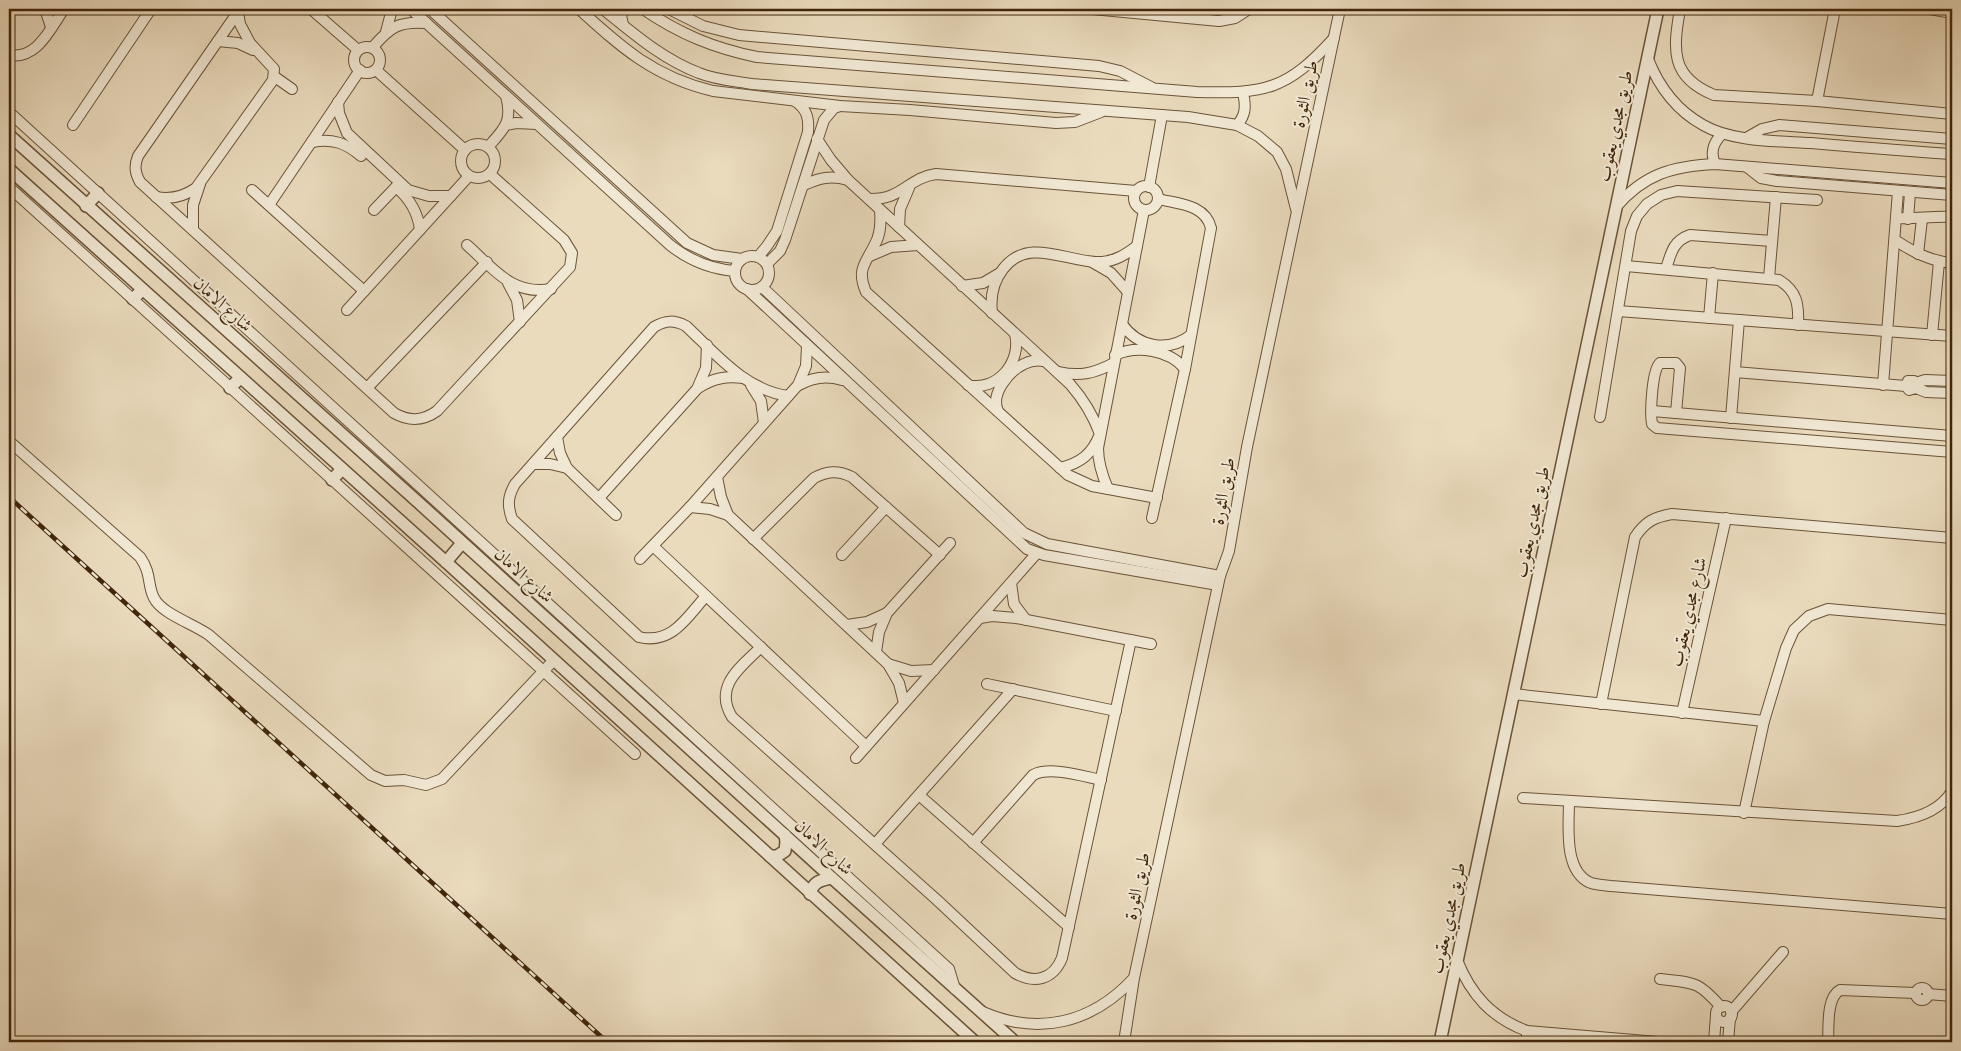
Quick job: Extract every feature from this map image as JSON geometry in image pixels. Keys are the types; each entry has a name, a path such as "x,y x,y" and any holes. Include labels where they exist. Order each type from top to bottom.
{"street":[{"path":"45,9 51,27"},
{"path":"9,55 26,55 34,50 64,9"},
{"path":"73,125 151,9"},
{"path":"311,9 358,50"},
{"path":"386,32 392,9"},
{"path":"411,9 681,254 718,270 735,271"},
{"path":"430,9 682,238 700,250 713,255 742,259 758,256 767,264 769,276 762,287 746,289"},
{"path":"579,9 620,46 643,62 667,76 713,91 840,106 910,110 1056,124 1084,120 1103,111"},
{"path":"602,9 645,44 671,60 700,74 752,84 1162,115 1211,120 1237,125 1258,136 1277,152 1286,169 1297,213"},
{"path":"623,25 621,15 624,9"},
{"path":"643,9 668,26 696,40 756,57 1154,89 1243,93 1278,84 1300,72 1334,38"},
{"path":"669,9 703,26 739,35 1110,68 1131,76 1154,89"},
{"path":"1092,9 1219,21 1235,18 1249,9"},
{"name":"طريق الثورة","path":"1124,1042 1134,978 1219,581 1229,551 1247,447 1340,9"},
{"name":"طريق مجدي يعقوب","path":"1440,1042 1658,9"},
{"path":"1680,9 1675,44 1677,58 1682,70 1691,81 1702,90 1714,95 1816,101 1952,114"},
{"path":"1816,101 1836,9"},
{"path":"1930,9 1952,13"},
{"path":"239,10 136,162 136,172 140,182 394,413 403,418 413,420 430,416 437,411 570,267 572,253 569,246 490,174"},
{"path":"239,10 244,34 256,52"},
{"path":"373,47 380,56 380,63 376,70 366,73 360,70 354,63 355,54 358,50 363,47 373,47 386,32 405,23 426,23"},
{"path":"218,41 238,43 256,52 272,65 275,77 292,89"},
{"path":"1648,59 1655,76 1676,104 1703,126 1722,134 1952,154"},
{"path":"269,205 360,70"},
{"path":"376,70 465,150"},
{"path":"156,197 173,198 196,188 275,77"},
{"path":"752,84 752,96"},
{"path":"1237,125 1246,108 1243,93"},
{"path":"488,147 506,126 509,116 506,96"},
{"path":"910,96 910,110"},
{"path":"758,256 768,246 777,231 808,132 809,119 803,106 795,101"},
{"path":"338,102 339,113 347,133 408,190 429,196 451,196"},
{"path":"767,264 780,251 785,240 824,120 834,108 840,106"},
{"path":"9,112 428,494 637,692 949,969 955,989"},
{"path":"1148,187 1162,115"},
{"path":"506,126 516,123 537,124"},
{"path":"1748,137 1762,129 1779,125 1952,139"},
{"path":"1715,164 1714,142 1722,134"},
{"name":"شارع الامان","path":"9,135 86,206 420,503 462,543 637,692 785,835 1015,1042"},
{"path":"817,139 848,180 1070,384 1083,399 1093,416 1100,434 1095,447 1086,457 1074,465 1060,468"},
{"path":"312,142 332,140 347,145 410,201 415,210 420,230"},
{"path":"476,144 488,147 495,156 494,169 490,174 480,178 470,176 464,170 461,162 465,150 476,144"},
{"path":"1616,207 1628,192 1657,174 1677,167 1715,164 1952,183"},
{"path":"1747,167 1761,178 1769,180 1952,195"},
{"path":"9,169 975,1042"},
{"path":"869,199 878,199 896,194 919,178 936,174 1136,191"},
{"path":"347,310 470,176"},
{"path":"804,185 825,177 837,177 848,180"},
{"path":"192,230 193,205 201,181"},
{"path":"899,227 902,200 911,184"},
{"path":"9,187 635,754"},
{"path":"374,210 396,187"},
{"path":"1141,187 1148,187 1155,191 1158,199 1152,208 1144,210 1138,207 1134,201 1136,191 1141,187"},
{"path":"252,190 364,292"},
{"path":"1600,417 1632,231 1637,216 1648,204 1661,195 1685,190 1816,200"},
{"path":"1883,384 1898,192"},
{"path":"1908,219 1910,192"},
{"path":"86,206 98,193"},
{"path":"1769,278 1776,197"},
{"path":"1152,518 1192,336 1211,228 1207,216 1197,209 1158,199"},
{"path":"880,210 879,235 864,264 862,278 866,292 1060,468 1078,480 1092,486 1156,498"},
{"path":"1108,489 1098,462 1098,448 1144,210"},
{"path":"1896,218 1952,217"},
{"path":"1918,254 1922,219"},
{"path":"1666,269 1671,250 1679,240 1690,235 1772,241"},
{"path":"1895,240 1918,254 1940,262 1952,263"},
{"path":"467,245 506,280 516,286 527,290 551,289"},
{"path":"867,258 891,247 918,245"},
{"path":"992,313 992,292 1001,272 1016,257 1032,252 1102,262 1127,254 1137,246"},
{"path":"742,259 735,271 738,282 1018,542 1037,553 1219,581"},
{"path":"1089,261 1111,273 1121,281 1128,292"},
{"path":"367,388 487,262"},
{"path":"1932,335 1940,262"},
{"path":"1626,266 1779,280 1794,292 1797,301 1798,324"},
{"path":"962,286 983,283 1001,272"},
{"path":"1709,318 1713,273"},
{"path":"506,280 517,300 520,322"},
{"path":"762,287 1031,537 1046,544 1219,581"},
{"path":"132,299 142,290"},
{"path":"1618,311 1952,336"},
{"path":"1731,418 1739,320"},
{"path":"706,596 675,630 666,636 656,639 644,638 635,634 512,519 508,510 510,492 556,437 654,327 662,322 678,322 686,326 746,380 761,401 764,423"},
{"path":"1122,324 1130,334 1142,342 1165,347 1179,343 1192,336"},
{"path":"968,385 989,385 995,382 1013,363 1017,349 1015,334"},
{"path":"697,389 706,368 707,345"},
{"path":"798,385 806,366 807,346"},
{"path":"1055,372 1070,375 1086,374 1100,370 1134,349 1164,354 1176,360 1185,369"},
{"path":"999,412 995,399 1000,387 1018,368 1030,362 1043,361"},
{"path":"1676,413 1680,371 1676,363 1660,362 1656,367 1652,411 1652,424 1657,428 1952,452"},
{"path":"1735,372 1913,386 1926,392 1952,393"},
{"path":"598,498 697,389 707,382 732,376 746,380 768,392 788,396"},
{"path":"640,559 690,507 798,385 809,379 821,376 845,381"},
{"path":"230,388 240,378"},
{"path":"1913,386 1925,380 1952,381"},
{"path":"1652,411 1952,436"},
{"path":"556,437 560,453 567,468 616,515"},
{"path":"9,441 140,557 150,576 152,595 163,609 209,635 371,775 380,780 404,780 426,785 442,779 554,660"},
{"path":"533,464 550,464 567,468"},
{"path":"332,480 342,469"},
{"path":"753,538 814,478 828,472 836,472 852,477 940,554"},
{"path":"717,477 721,497 728,515"},
{"path":"420,503 428,494"},
{"path":"690,507 710,509 728,515 888,664 899,682 904,703"},
{"path":"842,555 886,508"},
{"path":"1601,704 1635,537 1644,524 1657,516 1672,514 1726,518 1952,538"},
{"name":"شارع مجدي يعقوب","path":"1682,713 1726,518"},
{"path":"446,562 462,543"},
{"path":"876,652 879,632 887,614 950,543"},
{"path":"653,546 866,746"},
{"path":"856,758 1037,553"},
{"path":"1010,583 1014,604 1027,621"},
{"path":"1744,813 1764,721 1786,648 1794,630 1809,616 1828,609 1952,620"},
{"path":"847,625 868,622 887,614"},
{"path":"980,618 1004,616 1151,644"},
{"path":"760,647 729,680 726,702 728,710 740,724 875,844 1015,973 1022,978 1039,980 1055,971 1062,958 1131,640"},
{"path":"888,664 911,671 934,670"},
{"path":"987,684 1116,711"},
{"path":"875,844 1013,689"},
{"path":"1513,694 1764,721"},
{"path":"973,843 1033,775 1038,772 1047,770 1101,780"},
{"path":"1524,798 1897,821 1916,818 1935,809 1952,791"},
{"path":"919,795 1069,928"},
{"path":"1569,802 1570,848 1575,868 1590,882 1611,886 1952,914"},
{"path":"770,856 777,856 785,851 785,835"},
{"path":"810,894 816,883 823,879 832,878"},
{"path":"1728,1042 1731,1015 1783,952"},
{"path":"1457,960 1468,984 1484,1005 1497,1017 1527,1037 1658,1042"},
{"path":"983,1012 1025,1024 1060,1022 1078,1018 1099,1008 1112,999 1134,978"},
{"path":"1660,979 1691,982 1700,986 1718,1011 1714,1042"},
{"path":"1828,1042 1831,1000 1835,992 1840,990 1915,994 1919,988 1922,988 1928,994 1952,996"},
{"path":"1718,1011 1726,1006 1731,1015"}],"railway":[{"path":"9,497 607,1042"}]}
